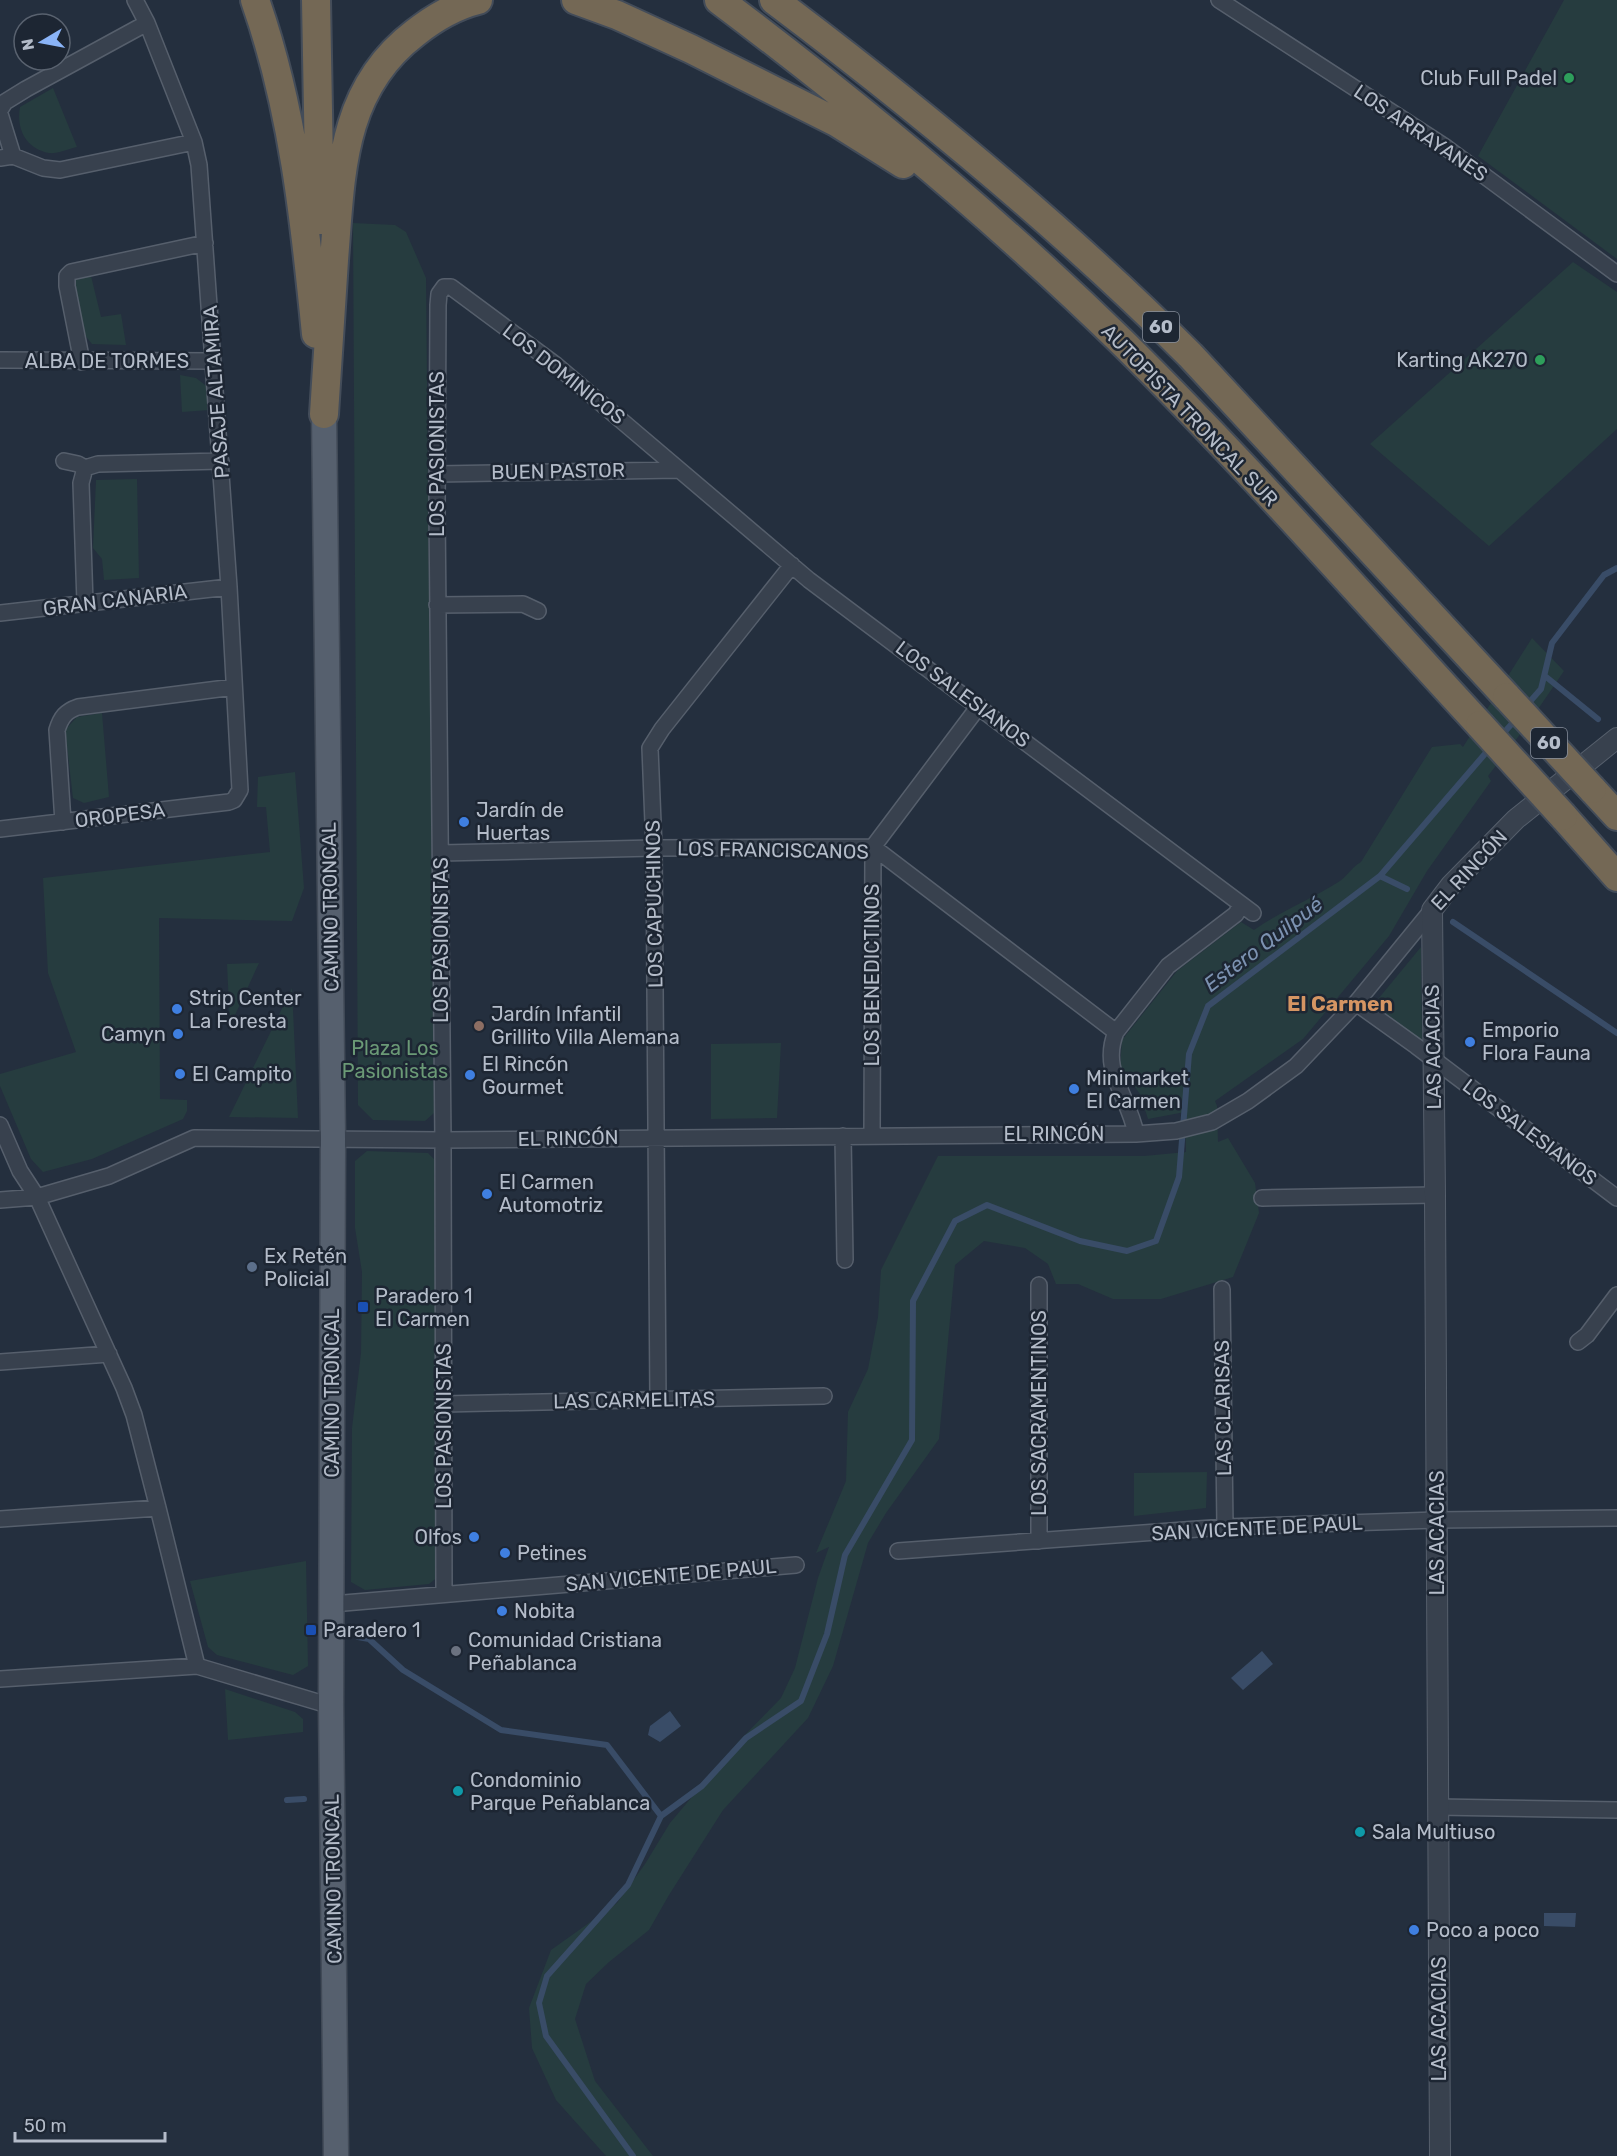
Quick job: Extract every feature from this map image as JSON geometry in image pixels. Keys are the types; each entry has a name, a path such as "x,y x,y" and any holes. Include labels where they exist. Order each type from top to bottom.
{"highway":[{"path":"255,0 276,67 290,124 307,245 324,414"},
{"path":"316,0 324,414"},
{"path":"324,414 340,176 355,112 377,69 392,52 429,22 449,11 478,0"},
{"path":"576,0 617,15 691,49 836,122 998,226"},
{"name":"AUTOPISTA TRONCAL SUR","path":"719,0 871,117 998,226 1158,378 1480,725 1617,877"},
{"name":"AUTOPISTA TRONCAL SUR","path":"774,0 850,57 939,129 1019,197 1150,315 1190,355 1617,816"}],"main road":[{"name":"CAMINO TRONCAL","path":"324,414 333,1139 331,1706 336,2156"}],"street":[{"name":"PASAJE ALTAMIRA","path":"135,0 147,22 194,142 199,165 229,587 240,781 238,796"},
{"name":"LOS ARRAYANES","path":"1219,0 1444,146 1617,274"},
{"path":"147,22 5,102 0,112 7,157 43,168 60,170 194,142"},
{"path":"82,362 67,286 70,272 206,243"},
{"name":"LOS DOMINICOS","path":"444,287 451,287 556,365 637,432 678,470"},
{"name":"LOS PASIONISTAS","path":"444,287 439,294 438,305 437,605 441,853 444,1594"},
{"name":"ALBA DE TORMES","path":"0,360 213,361"},
{"path":"64,461 85,468 98,464 221,461"},
{"path":"85,468 81,483 85,603"},
{"name":"BUEN PASTOR","path":"438,474 678,470"},
{"name":"LOS SALESIANOS","path":"678,470 792,565 1247,908 1168,966 1116,1032"},
{"name":"LOS CAPUCHINOS","path":"658,1400 654,848 650,748 669,720 792,565"},
{"name":"GRAN CANARIA","path":"0,613 229,587"},
{"path":"437,605 523,604 538,611"},
{"path":"63,822 57,730 60,720 70,710 78,707 234,687"},
{"path":"873,848 979,706"},
{"name":"EL RINCÓN","path":"0,1200 37,1197 109,1176 194,1138 443,1140 1136,1134 1176,1131 1212,1122 1248,1101 1296,1066 1356,1003 1451,885 1516,819 1617,738"},
{"name":"OROPESA","path":"0,829 229,802 238,796"},
{"name":"LOS FRANCISCANOS","path":"441,853 654,848 873,848 1116,1032"},
{"name":"LOS BENEDICTINOS","path":"872,1136 873,848"},
{"name":"LAS ACACIAS","path":"1432,910 1436,1195 1440,2156"},
{"name":"LOS SALESIANOS","path":"1356,1003 1617,1198"},
{"path":"1116,1032 1111,1044 1112,1074 1133,1119 1136,1134"},
{"path":"0,1125 20,1171 37,1197 109,1354 134,1415 197,1666"},
{"path":"843,1136 845,1260"},
{"path":"1262,1198 1436,1195"},
{"name":"LOS SACRAMENTINOS","path":"1039,1285 1039,1541"},
{"name":"LAS CLARISAS","path":"1222,1289 1225,1527"},
{"path":"1578,1342 1587,1335 1617,1294"},
{"path":"0,1362 109,1354"},
{"name":"LAS CARMELITAS","path":"444,1404 824,1396"},
{"path":"0,1519 159,1508"},
{"name":"SAN VICENTE DE PAUL","path":"898,1551 1225,1527 1437,1520 1617,1518"},
{"name":"SAN VICENTE DE PAUL","path":"332,1604 796,1565"},
{"path":"0,1679 197,1666 331,1706"},
{"path":"1438,1807 1617,1810"}],"green space":[{"name":"Club Full Padel","path":"1564,0 1617,0 1617,259 1478,156"},
{"path":"53,88 77,147 49,153 34,147 24,137 19,115 20,107"},
{"name":"Plaza Los Pasionistas","path":"353,223 395,225 406,232 426,278 434,1113 425,1121 373,1120 358,1105"},
{"name":"Karting AK270","path":"1573,262 1617,292 1617,429 1489,546 1370,444"},
{"path":"91,276 101,317 121,314 126,345 92,344 80,329 71,281"},
{"path":"180,375 196,378 209,388 210,410 182,412"},
{"path":"137,479 139,578 104,580 102,559 93,548 96,480"},
{"path":"1532,638 1564,671 1528,724 1488,776 1491,781 1427,871 1389,936 1303,1039 1215,1101 1218,1142 1228,1138 1255,1183 1259,1213 1233,1277 1161,1299 1113,1299 1078,1284 1056,1284 1048,1264 1025,1248 984,1241 955,1265 939,1439 886,1513 868,1543 833,1666 808,1718 723,1810 649,1930 586,1984 575,2019 595,2081 653,2156 606,2156 556,2100 532,2048 529,2008 551,1950 617,1903 645,1864 670,1823 739,1741 781,1698 795,1668 818,1578 829,1547 816,1553 846,1481 848,1412 868,1369 878,1317 881,1270 938,1156 1144,1156 1186,1152 1185,1112 1148,1119 1140,1094 1120,1067 1122,1040 1177,971 1241,922 1254,930 1340,881 1361,862 1432,747 1460,744 1463,747"},
{"path":"102,713 109,797 84,803 73,798 65,730 77,717"},
{"path":"295,772 304,888 292,921 159,918 160,1099 187,1100 187,1111 183,1119 92,1159 43,1172 31,1159 0,1086 0,1074 76,1052 48,973 43,878 270,852 266,807 257,807 258,777"},
{"path":"1421,947 1422,1042 1374,1004"},
{"path":"259,963 230,1026 227,964"},
{"path":"292,988 298,1118 229,1117 233,1109"},
{"path":"781,1043 777,1118 711,1119 711,1044"},
{"path":"367,1151 428,1153 435,1160 439,1576 429,1584 365,1590 351,1582 352,1428 361,1353 362,1272 355,1228 355,1161"},
{"path":"1207,1472 1206,1508 1134,1516 1134,1473"},
{"path":"306,1561 308,1666 293,1675 217,1655 208,1647 190,1581"},
{"path":"225,1689 295,1712 303,1719 303,1732 228,1740"}],"water":[{"path":"1262,1651 1273,1664 1243,1690 1231,1678"},
{"path":"670,1711 681,1726 660,1742 648,1735 650,1726"},
{"path":"1544,1913 1576,1913 1575,1927 1544,1926"}],"waterway":[{"name":"Estero Quilpué","path":"1526,706 1541,689 1552,643 1604,575 1617,568"},
{"path":"1545,676 1598,719"},
{"name":"Estero Quilpué","path":"1501,736 1516,719"},
{"name":"Estero Quilpué","path":"633,2156 546,2036 539,2003 547,1976 628,1885 661,1816 702,1786 746,1738 801,1701 827,1634 845,1555 912,1440 913,1301 955,1221 987,1205 1080,1241 1127,1251 1156,1241 1179,1177 1189,1054 1208,1006 1380,876 1490,748"},
{"path":"1380,876 1407,889"},
{"path":"1453,922 1617,1033"},
{"path":"358,1637 369,1639 403,1670 501,1730 607,1745 661,1816"},
{"path":"287,1800 304,1799"}],"place":[{"name":"Club Full Padel","path":"1569,78"},
{"name":"Karting AK270","path":"1540,360"},
{"name":"Jardín de Huertas","path":"464,822"},
{"name":"Strip Center La Foresta","path":"177,1009"},
{"name":"Jardín Infantil Grillito Villa Alemana","path":"479,1026"},
{"name":"Camyn","path":"178,1034"},
{"name":"Emporio Flora Fauna","path":"1470,1042"},
{"name":"El Campito","path":"180,1074"},
{"name":"El Rincón Gourmet","path":"470,1075"},
{"name":"Minimarket El Carmen","path":"1074,1089"},
{"name":"El Carmen Automotriz","path":"487,1194"},
{"name":"Ex Retén Policial","path":"252,1267"},
{"name":"Paradero 1 El Carmen","path":"363,1307"},
{"name":"Olfos","path":"474,1537"},
{"name":"Petines","path":"505,1553"},
{"name":"Nobita","path":"502,1611"},
{"name":"Paradero 1","path":"311,1630"},
{"name":"Comunidad Cristiana Peñablanca","path":"456,1651"},
{"name":"Condominio Parque Peñablanca","path":"458,1791"},
{"name":"Sala Multiuso","path":"1360,1832"},
{"name":"Poco a poco","path":"1414,1930"}],"district":[{"name":"El Carmen","path":"1340,1003"}]}
